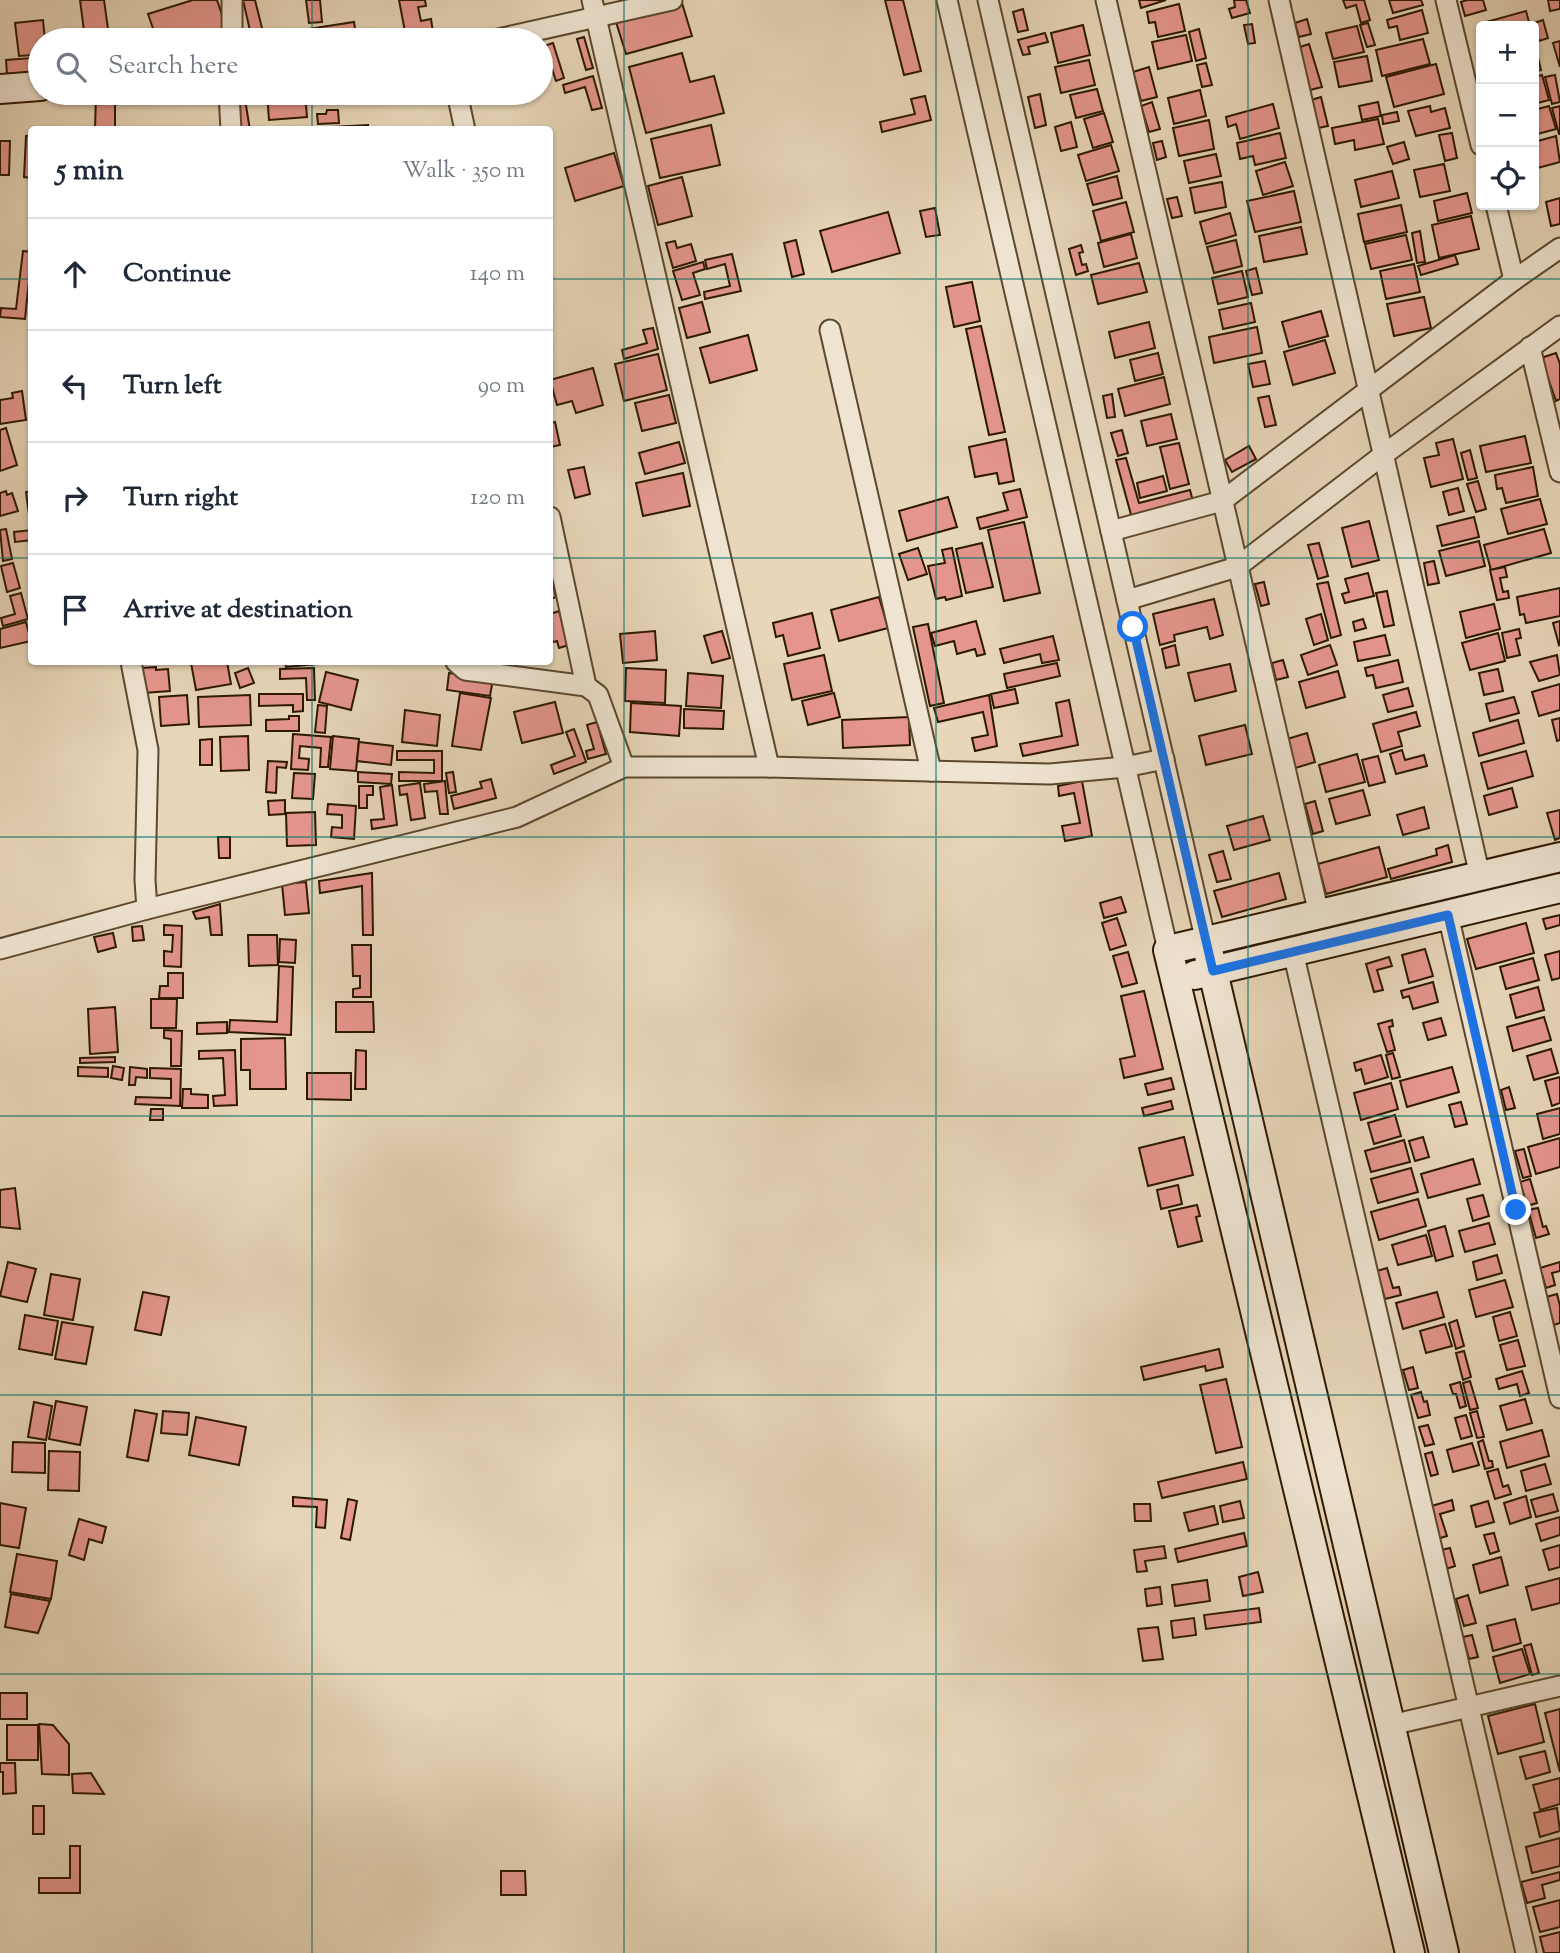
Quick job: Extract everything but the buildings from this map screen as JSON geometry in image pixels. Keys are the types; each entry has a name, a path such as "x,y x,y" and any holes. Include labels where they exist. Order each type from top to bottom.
{"street":[{"path":"232,0 232,28"},
{"path":"532,28 594,8 673,0"},
{"path":"947,0 1168,950 1410,1953"},
{"path":"988,0 1444,1953"},
{"path":"1106,0 1319,914"},
{"path":"1279,0 1480,876"},
{"path":"1446,0 1476,124"},
{"path":"594,8 769,766"},
{"path":"0,89 28,87"},
{"path":"230,105 231,126"},
{"path":"460,105 464,126"},
{"path":"1497,210 1514,280"},
{"path":"1111,531 1222,501 1560,248"},
{"path":"1127,600 1237,567 1383,455 1560,326"},
{"path":"830,330 931,771"},
{"path":"1530,346 1560,472"},
{"path":"553,531 586,686"},
{"path":"132,665 148,750 145,880 147,909"},
{"path":"459,665 465,670 586,686 598,695 624,767"},
{"path":"0,949 147,909 517,817 624,767 769,766 1050,774 1125,767 1164,759"},
{"path":"1168,950 1560,857"},
{"path":"1176,981 1560,888"},
{"path":"1448,915 1560,1398"},
{"path":"1293,952 1526,1953"},
{"path":"1391,1726 1560,1686"}],"route":[{"path":"1133,627 1213,971 1448,915 1516,1210"}]}
